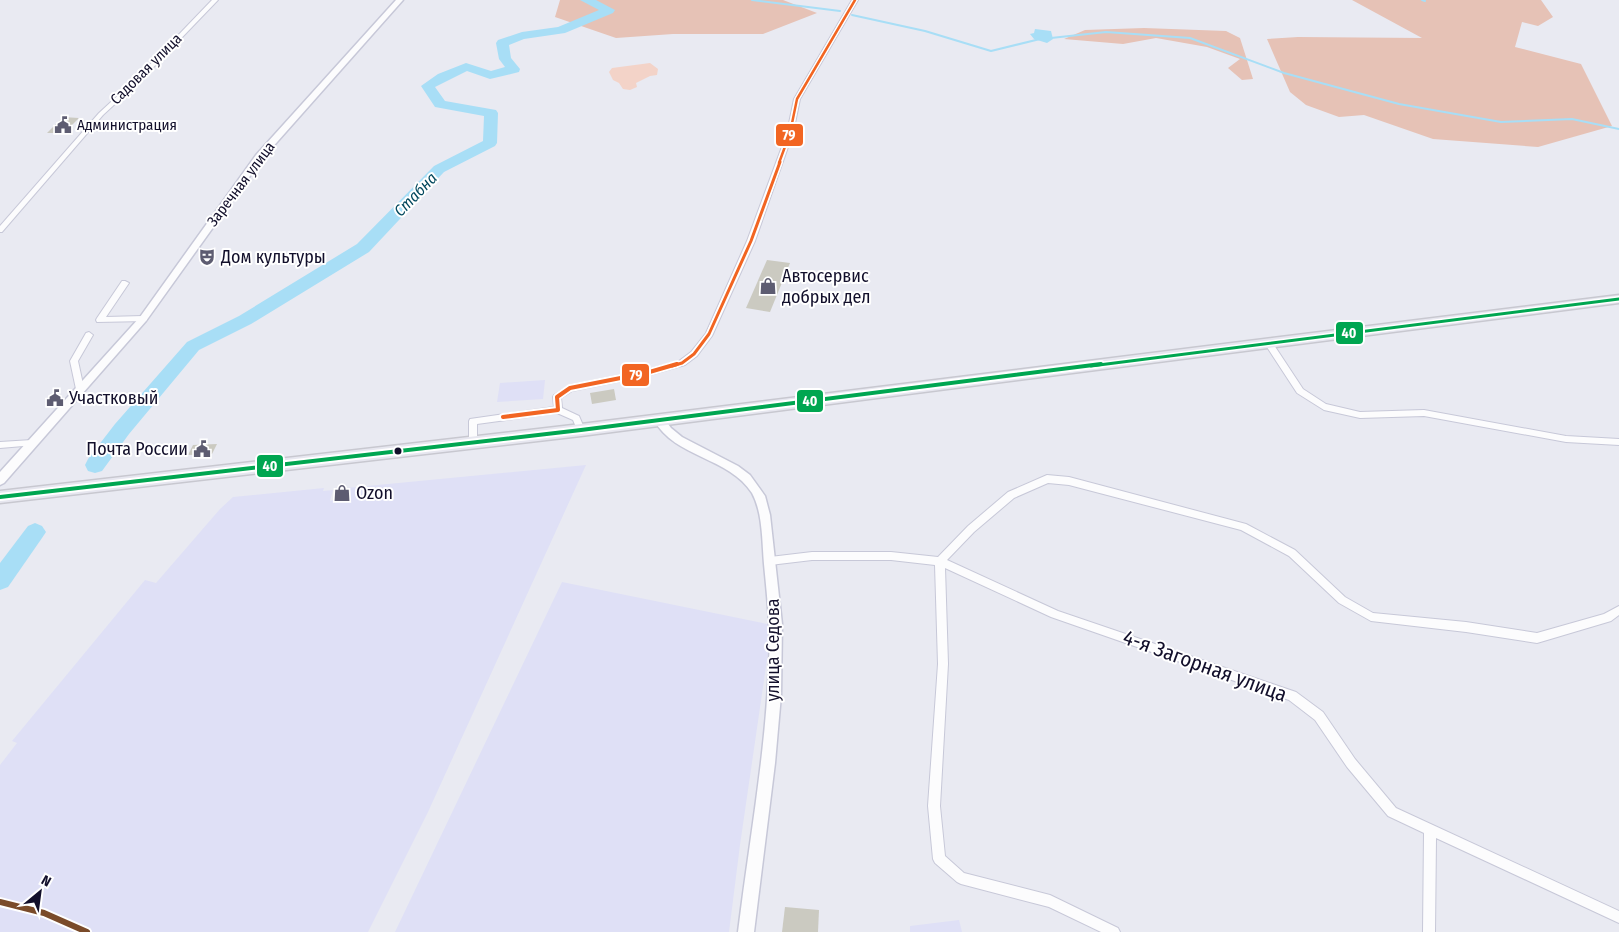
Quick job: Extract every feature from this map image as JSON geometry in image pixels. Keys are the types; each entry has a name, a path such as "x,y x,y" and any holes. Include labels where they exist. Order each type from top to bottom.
{"main road":[{"path":"5,496 581,430 1619,299"}],"street":[{"name":"Садовая улица","path":"0,230 101,114 140,78 215,0"},
{"name":"Заречная улица","path":"0,480 143,319 259,157 400,0"},
{"path":"558,410 557,397 570,388 646,373 682,363 694,354 709,334 751,241 790,133 797,99 855,0"},
{"path":"125,283 100,320 143,319"},
{"path":"80,389 74,361 89,335"},
{"path":"1268,344 1300,391 1324,407 1360,414 1424,412 1566,439 1619,442"},
{"path":"473,443 473,421 558,410 576,418 581,430"},
{"name":"улица Седова","path":"658,420 663,429 739,474 755,489 760,498 768,538 776,624 774,703 746,932"},
{"path":"0,445 32,443"},
{"path":"1114,932 1050,901 961,878 939,859 934,806 943,664 940,561 971,529 1012,495 1047,479 1087,485 1179,512 1243,527 1292,553 1342,600 1371,617 1537,638 1607,618 1619,610"},
{"name":"4-я Загорная улица","path":"770,561 812,556 891,556 940,561 1055,614 1292,696 1319,716 1351,763 1392,812 1619,917"},
{"path":"1429,932 1430,829"}],"shaded area":[{"path":"560,0 783,0 817,13 763,34 673,34 616,38 555,17"},
{"path":"1352,0 1541,0 1553,17 1538,26 1522,22 1515,47 1581,64 1612,126 1538,147 1433,139 1364,115 1339,117 1306,105 1290,92 1267,39 1298,37 1422,38"},
{"path":"1144,28 1226,31 1240,38 1253,79 1242,80 1228,68 1240,59 1207,47 1156,38 1123,44 1064,39 1085,30"},
{"path":"650,63 658,69 657,75 650,76 636,83 637,87 630,90 623,89 619,83 613,80 609,72 612,68"},
{"path":"545,380 543,399 497,402 500,383"},
{"path":"586,465 428,812 368,932 0,932 0,765 17,743 12,741 145,580 156,583 220,509 233,497 324,488 323,491 333,490 330,501 333,500 336,489"},
{"path":"562,582 772,625 729,932 395,932"},
{"path":"959,920 962,932 910,932 910,926"}],"water":[{"path":"1035,29 1051,31 1053,39 1047,43 1034,39 1030,34 1034,33"}],"building":[{"name":"Администрация","path":"63,117 79,118 64,133 47,133"},
{"name":"Автосервис добрых дел","path":"767,260 790,263 770,312 746,308"},
{"path":"614,389 616,400 592,404 590,393"},
{"name":"Почта России","path":"217,444 212,454 188,455 193,445"},
{"path":"785,907 819,910 818,932 782,932"}],"waterway":[{"name":"Стабна","path":"95,465 122,429 193,346 245,320 363,248 439,169 490,143 491,113 440,104 428,86 466,67 490,75 514,69 505,59 502,43 522,36 561,30 609,10 586,0"},
{"path":"752,0 840,11"},
{"path":"852,15 925,31 991,51 1040,39"},
{"path":"1051,38 1106,32 1190,38 1284,73 1399,104 1501,122 1572,119 1619,129"},
{"name":"Стабна","path":"0,580 35,532"}],"transit line":[{"name":"79","path":"503,417 558,410 557,397 570,388 646,373 682,363 694,354 709,334 751,241 790,133 797,99 855,0"},
{"name":"40","path":"0,497 581,430 1619,299"},
{"path":"0,902 44,913 87,932"}],"place":[{"name":"Администрация","path":"63,125"},
{"name":"Дом культуры","path":"207,257"},
{"name":"Автосервис добрых дел","path":"768,286"},
{"name":"Участковый","path":"55,398"},
{"name":"Почта России","path":"202,449"},
{"name":"Ozon","path":"342,493"}]}
